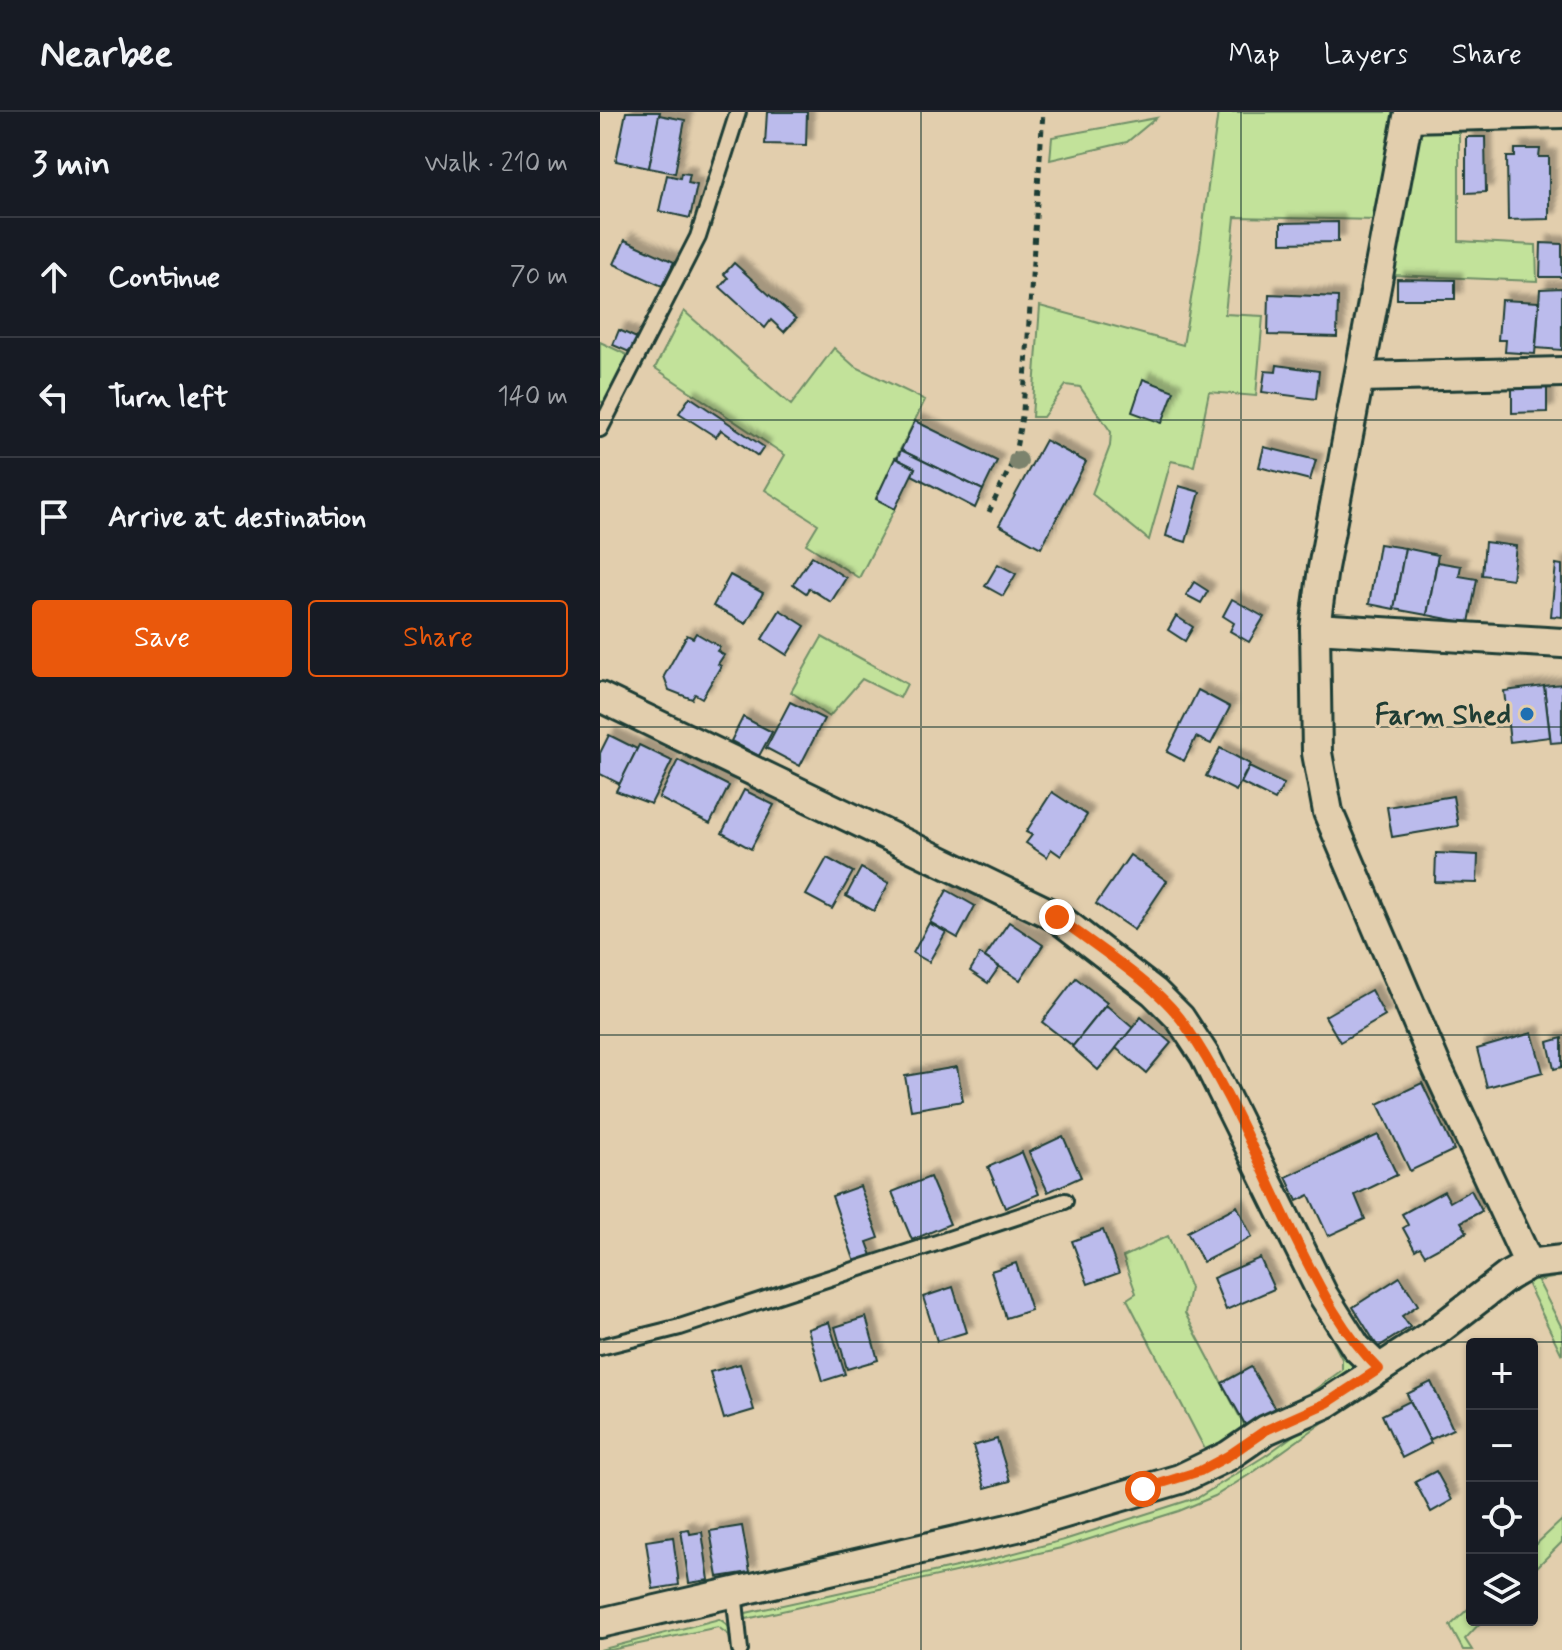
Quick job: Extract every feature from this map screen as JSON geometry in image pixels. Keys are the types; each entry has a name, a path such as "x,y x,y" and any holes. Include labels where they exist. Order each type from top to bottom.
{"street":[{"path":"1529,1264 1435,1063 1328,812 1317,753 1315,628 1323,568 1408,117 1562,113"},
{"path":"1360,377 1562,372"},
{"path":"1315,628 1562,643"},
{"path":"600,697 1057,917 1154,992 1180,1018 1205,1056 1323,1295 1356,1347 1379,1369"},
{"path":"600,1623 1021,1526 1180,1479 1228,1456 1266,1430 1327,1403 1433,1334 1508,1276 1529,1264 1562,1260"}],"lane":[{"path":"600,429 698,237 738,112"},
{"path":"600,1347 680,1327 1065,1201"},
{"path":"734,1591 740,1650"}],"path":[{"path":"989,512 1014,459 1023,411 1043,112"}],"green space":[{"path":"1218,112 1396,112 1376,220 1235,217 1225,314 1263,316 1256,396 1209,392 1194,466 1171,461 1149,540 1092,494 1110,446 1111,432 1080,387 1066,385 1043,417 1032,417 1040,306 1183,345"},
{"path":"1156,118 1127,142 1050,160 1052,137"},
{"path":"1419,128 1459,129 1459,241 1536,245 1537,281 1392,275"},
{"path":"684,311 791,405 834,348 854,366 925,400 876,498 895,509 859,578 806,544 818,524 765,490 785,455 655,368"},
{"path":"600,342 640,361 617,409 600,401"},
{"path":"822,637 907,684 900,698 862,679 829,717 791,692"},
{"path":"1168,1236 1190,1288 1185,1313 1253,1442 1281,1414 1342,1370 1342,1359 1322,1319 1355,1361 1354,1373 1180,1493 1037,1537 835,1583 1211,1461 1127,1299 1136,1293 1123,1257"},
{"path":"1562,1267 1562,1276 1538,1281 1562,1328 1562,1355 1527,1283 1443,1345 1215,1496 1179,1511 1061,1548 742,1620 746,1613 988,1560 1064,1540 1199,1497 1265,1456 1524,1277"},
{"path":"1562,1520 1562,1542 1538,1566 1538,1542"},
{"path":"1466,1611 1466,1626 1477,1626 1465,1639 1472,1650 1463,1650 1450,1626"},
{"path":"719,1619 730,1628 735,1650 731,1650 729,1635 718,1627 600,1650"}],"building":[{"path":"626,112 660,112 649,168 616,161"},
{"path":"767,112 807,112 806,145 765,144"},
{"path":"659,115 685,120 675,173 649,168"},
{"path":"1466,137 1485,137 1486,192 1466,193"},
{"path":"1515,149 1540,149 1539,157 1549,157 1549,219 1508,220 1507,157 1515,157"},
{"path":"681,173 690,174 688,183 697,185 690,218 659,211 667,175 680,178"},
{"path":"1338,222 1338,242 1281,243 1281,223"},
{"path":"625,240 674,262 662,286 614,264"},
{"path":"1541,243 1562,244 1562,277 1540,277"},
{"path":"734,263 796,319 784,332 771,320 765,328 720,287 728,278 724,274"},
{"path":"1397,279 1455,280 1455,299 1397,299"},
{"path":"1562,288 1562,350 1536,348 1540,289"},
{"path":"1269,294 1338,297 1337,337 1268,335"},
{"path":"1501,300 1539,302 1535,354 1505,352 1506,340 1498,340"},
{"path":"619,330 641,340 634,354 613,345"},
{"path":"1277,365 1319,371 1316,399 1262,392 1265,371 1276,372"},
{"path":"1143,379 1174,391 1162,423 1132,412"},
{"path":"1512,388 1547,388 1547,412 1512,413"},
{"path":"690,397 764,447 758,456 721,430 716,437 679,413"},
{"path":"915,421 997,461 983,490 901,450"},
{"path":"1045,440 1086,462 1041,548 999,525"},
{"path":"1264,447 1316,460 1310,480 1259,467"},
{"path":"901,450 983,490 975,508 912,475 915,468 897,459"},
{"path":"895,458 915,468 895,509 876,499"},
{"path":"1179,486 1200,492 1186,542 1166,536"},
{"path":"1485,542 1516,546 1512,579 1482,575"},
{"path":"1379,544 1405,548 1394,609 1369,604"},
{"path":"1405,548 1438,555 1427,615 1394,609"},
{"path":"812,556 846,578 831,602 809,588 806,593 793,584"},
{"path":"1437,562 1461,566 1459,576 1477,579 1469,623 1427,615"},
{"path":"998,564 1016,574 1003,596 985,586"},
{"path":"1556,564 1562,565 1562,617 1551,616"},
{"path":"730,575 763,593 746,624 713,606"},
{"path":"1194,582 1208,591 1201,603 1186,595"},
{"path":"1232,599 1264,617 1249,642 1230,631 1234,623 1223,616"},
{"path":"780,610 805,626 787,655 762,639"},
{"path":"1176,616 1193,627 1185,641 1168,630"},
{"path":"696,633 720,647 717,651 724,655 702,698 695,694 692,699 669,690 664,676 687,635 693,638"},
{"path":"1562,684 1562,742 1551,743 1544,686"},
{"name":"Farm Shed","path":"1544,686 1550,737 1510,742 1504,691"},
{"path":"1198,690 1230,707 1211,744 1196,737 1184,761 1167,752"},
{"path":"790,702 824,719 800,766 766,748"},
{"path":"743,717 772,732 759,756 731,741"},
{"path":"609,735 637,749 620,784 600,774 600,753"},
{"path":"639,745 672,761 651,804 616,791"},
{"path":"1220,748 1250,764 1236,791 1206,776"},
{"path":"678,760 729,786 710,824 659,798"},
{"path":"1249,767 1284,784 1275,800 1241,783"},
{"path":"744,790 774,805 751,849 722,833"},
{"path":"1052,792 1087,815 1061,856 1051,849 1047,857 1026,843 1032,835 1026,832"},
{"path":"1453,796 1458,826 1392,837 1387,807"},
{"path":"1436,853 1478,855 1477,883 1435,882"},
{"path":"1130,855 1167,881 1134,930 1096,904"},
{"path":"827,858 853,872 832,909 806,895"},
{"path":"861,868 889,883 874,911 846,896"},
{"path":"947,890 975,906 958,938 930,922"},
{"path":"1009,922 1043,945 1020,980 985,957"},
{"path":"929,923 946,932 929,962 913,953"},
{"path":"980,954 999,967 988,983 970,971"},
{"path":"1076,978 1107,1003 1073,1046 1042,1022"},
{"path":"1371,990 1385,1016 1340,1042 1325,1016"},
{"path":"1106,1005 1133,1028 1098,1070 1072,1047"},
{"path":"1141,1017 1171,1043 1146,1073 1116,1048"},
{"path":"1532,1033 1543,1072 1487,1087 1477,1049"},
{"path":"1562,1038 1562,1067 1554,1069 1548,1042"},
{"path":"957,1067 963,1101 911,1110 905,1076"},
{"path":"1422,1083 1454,1150 1410,1171 1378,1104"},
{"path":"1378,1135 1397,1175 1355,1195 1365,1219 1328,1236 1309,1195 1297,1201 1286,1177"},
{"path":"1063,1136 1081,1177 1048,1192 1029,1152"},
{"path":"1022,1152 1039,1194 1005,1208 988,1167"},
{"path":"930,1177 950,1224 912,1240 892,1192"},
{"path":"860,1186 879,1238 867,1242 874,1261 857,1268 832,1196"},
{"path":"1471,1190 1482,1211 1461,1222 1467,1232 1425,1255 1420,1247 1415,1250 1403,1228 1408,1225 1402,1214 1444,1191 1450,1202"},
{"path":"1237,1206 1252,1237 1203,1262 1187,1232"},
{"path":"1103,1230 1119,1273 1088,1284 1072,1241"},
{"path":"1260,1258 1274,1289 1226,1310 1213,1278"},
{"path":"1016,1263 1031,1310 1006,1318 991,1271"},
{"path":"1400,1277 1418,1305 1402,1316 1410,1327 1378,1347 1353,1307"},
{"path":"953,1287 967,1332 937,1341 923,1297"},
{"path":"866,1317 878,1360 847,1369 835,1327"},
{"path":"829,1322 845,1374 823,1381 808,1329"},
{"path":"740,1364 754,1410 724,1419 710,1372"},
{"path":"1251,1367 1275,1409 1246,1426 1222,1383"},
{"path":"1431,1382 1453,1429 1429,1440 1407,1394"},
{"path":"1410,1401 1431,1443 1402,1458 1382,1415"},
{"path":"997,1439 1010,1481 985,1488 973,1446"},
{"path":"1436,1471 1452,1500 1431,1512 1415,1482"},
{"path":"742,1526 750,1572 718,1577 710,1531"},
{"path":"689,1529 690,1534 702,1532 709,1580 689,1583 681,1530"},
{"path":"673,1537 679,1585 653,1589 646,1541"}],"place":[{"name":"Farm Shed","path":"1527,714"}],"route":[{"path":"1057,917 1154,992 1180,1018 1205,1056 1323,1295 1356,1347 1379,1369 1327,1403 1266,1430 1200,1471 1143,1489"}]}
